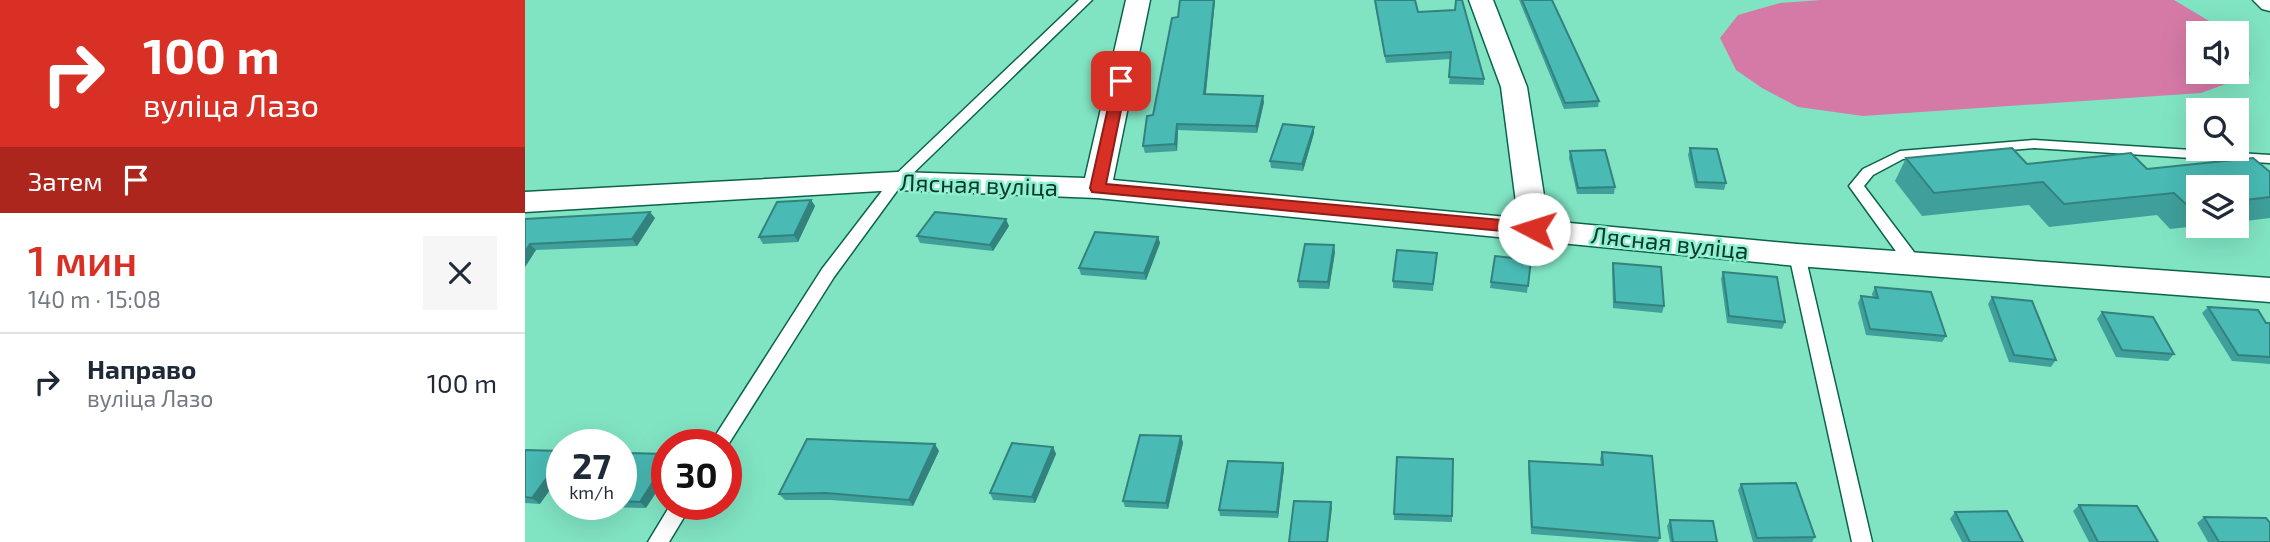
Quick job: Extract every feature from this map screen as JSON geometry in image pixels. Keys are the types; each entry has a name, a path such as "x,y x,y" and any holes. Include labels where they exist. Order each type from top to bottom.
{"street":[{"path":"1097,188 1138,0"},
{"path":"1481,0 1514,87 1534,229"},
{"path":"2265,0 2270,4"},
{"name":"Лясная вуліца","path":"525,202 897,181 1097,188 1797,255 2270,290"}],"lane":[{"path":"729,429 828,273 897,181 1086,0"},
{"path":"1914,264 1856,186 1868,172 1900,155 2034,144 2270,159"},
{"path":"1797,255 1862,542"},
{"path":"657,542 671,520"}],"shaded area":[{"path":"1821,0 2174,0 2209,21 2186,21 2186,84 2226,84 2201,93 1863,116 1798,107 1762,88 1736,70 1720,38 1738,15 1780,3"}],"building":[{"path":"1180,0 1214,0 1204,94 1263,96 1256,126 1177,124 1175,144 1143,146 1147,116 1153,115 1172,18 1178,17"},
{"path":"1375,0 1415,0 1418,12 1455,10 1456,0 1462,0 1484,79 1449,77 1451,52 1385,56"},
{"path":"1522,0 1552,0 1599,101 1565,103"},
{"path":"1283,124 1314,127 1302,164 1270,161"},
{"path":"1690,148 1717,149 1726,183 1697,182"},
{"path":"2012,148 2027,164 2131,153 2147,169 2249,161 2253,158 2270,172 2270,197 2249,200 2249,175 2186,175 2186,204 2174,193 2064,204 2043,182 1934,193 1906,158"},
{"path":"1605,150 1615,187 1578,188 1570,151"},
{"path":"811,200 794,235 759,237 777,202"},
{"path":"650,212 632,239 530,244 525,252 525,219"},
{"path":"935,212 1006,219 990,245 917,236"},
{"path":"1095,232 1158,237 1144,273 1079,268"},
{"path":"1305,244 1334,245 1328,282 1298,281"},
{"path":"1397,250 1437,253 1433,284 1393,281"},
{"path":"1495,256 1531,260 1528,286 1491,282"},
{"path":"1613,263 1661,267 1664,306 1615,302"},
{"path":"1723,272 1777,277 1785,322 1729,316"},
{"path":"1875,287 1931,292 1946,336 1870,329 1861,296 1878,298"},
{"path":"1992,297 2032,301 2056,360 2014,355"},
{"path":"2208,307 2258,310 2266,323 2270,323 2270,357 2238,355"},
{"path":"2102,312 2153,317 2174,354 2122,350"},
{"path":"1140,435 1181,436 1166,503 1123,501"},
{"path":"807,439 935,444 909,500 826,493 779,494"},
{"path":"1012,443 1053,447 1032,497 990,493"},
{"path":"525,450 546,451 546,479 532,498 525,497"},
{"path":"1602,452 1652,456 1660,538 1532,527 1529,461 1603,465"},
{"path":"637,453 651,454 651,485 640,502 637,502"},
{"path":"1397,457 1453,459 1452,516 1394,514"},
{"path":"1228,461 1283,463 1277,512 1219,510"},
{"path":"1796,483 1815,537 1757,538 1741,484"},
{"path":"1294,501 1331,502 1327,542 1289,542"},
{"path":"2079,505 2137,506 2158,542 2098,542"},
{"path":"2007,511 2023,542 1970,542 1955,512"},
{"path":"2204,517 2266,518 2270,523 2270,542 2219,542"},
{"path":"1670,520 1713,521 1717,542 1673,542"}],"route":[{"path":"1121,81 1097,188 1534,229"}]}
